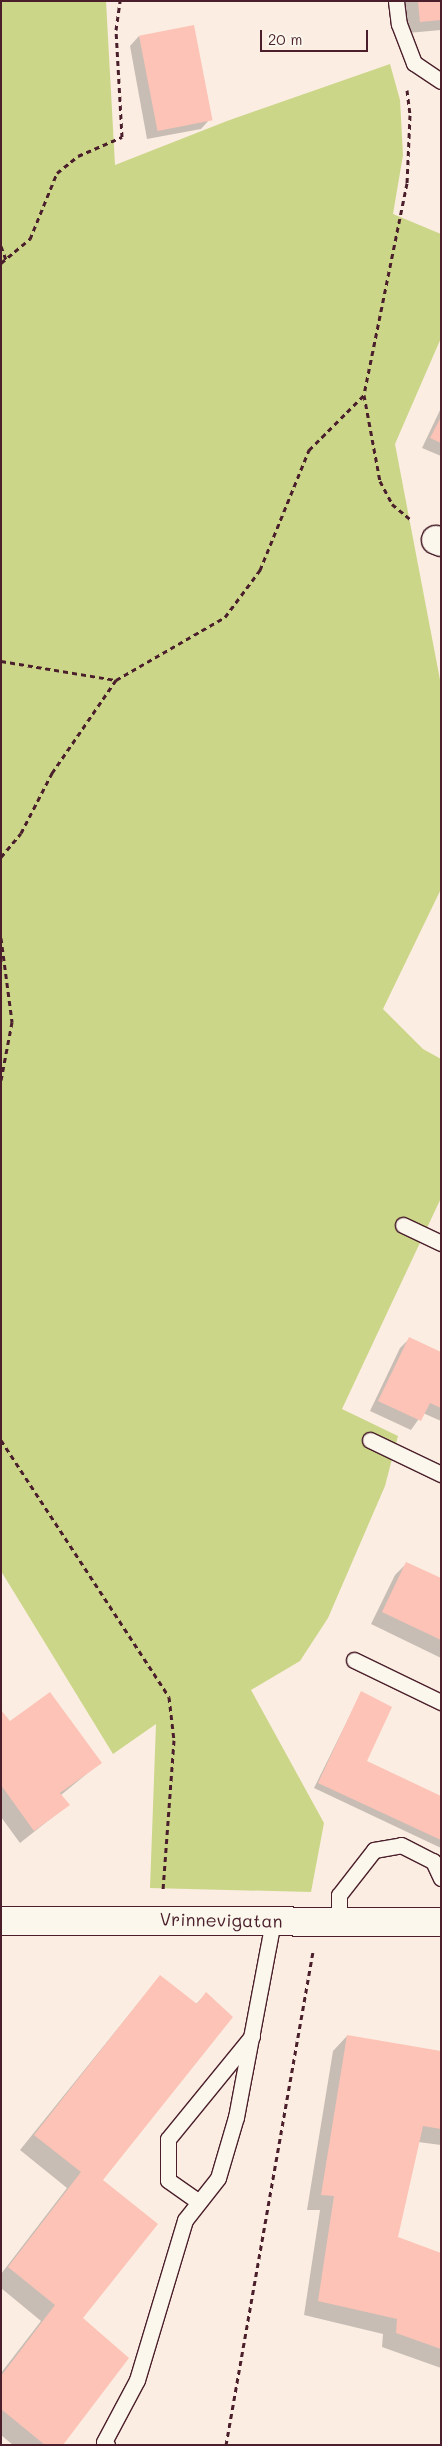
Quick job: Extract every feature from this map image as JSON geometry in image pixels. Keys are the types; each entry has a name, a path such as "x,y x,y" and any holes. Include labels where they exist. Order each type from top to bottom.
{"street":[{"name":"Vrinnevigatan","path":"1,1921 441,1922"}],"lane":[{"path":"396,1 399,24 414,64 441,81"},
{"path":"403,1225 441,1243"},
{"path":"370,1440 441,1474"},
{"path":"354,1660 441,1702"},
{"path":"328,1922 339,1895 374,1850 401,1845 433,1861 441,1878"},
{"path":"104,2444 137,2380 185,2220 218,2178 236,2117 273,1921"},
{"path":"198,2202 168,2180 168,2140 253,2034"}],"path":[{"path":"1,263 30,239 57,173 78,156 122,137 116,30 120,1"},
{"path":"407,88 410,115 407,183 364,395 380,481 392,504 438,541"},
{"path":"1,246 6,260"},
{"path":"1,857 21,833 52,773 116,680 225,617 260,570 309,450 364,395"},
{"path":"1,661 116,680"},
{"path":"1,938 12,1022 1,1080"},
{"path":"1,1440 169,1697 174,1740 162,1899"},
{"path":"226,2445 328,1922"}],"green space":[{"path":"1,1 106,1 115,165 227,121 390,64 400,100 403,155 393,214 441,234 441,338 395,444 441,685 441,889 383,1009 423,1049 441,1059 441,1198 342,1409 398,1436 385,1486 328,1618 300,1661 251,1690 324,1823 311,1892 150,1888 156,1724 113,1754 1,1571"}],"building":[{"path":"418,1 441,1 441,20 420,22"},
{"path":"194,25 213,120 158,131 139,36"},
{"path":"441,417 441,443 430,438"},
{"path":"409,1337 441,1352 441,1408 430,1403 421,1421 378,1401"},
{"path":"406,1562 441,1578 441,1640 382,1612"},
{"path":"361,1691 392,1707 367,1761 441,1796 441,1840 318,1783"},
{"path":"50,1692 102,1763 60,1793 70,1805 34,1831 1,1785 1,1710 10,1721"},
{"path":"160,1975 197,2004 206,1992 233,2017 103,2180 158,2224 83,2318 129,2358 63,2445 45,2445 1,2409 1,2376 55,2305 8,2267 81,2172 34,2135"},
{"path":"347,2035 441,2051 441,2129 423,2126 398,2237 441,2253 441,2349 396,2333 397,2319 318,2301 334,2196 321,2195"}]}
